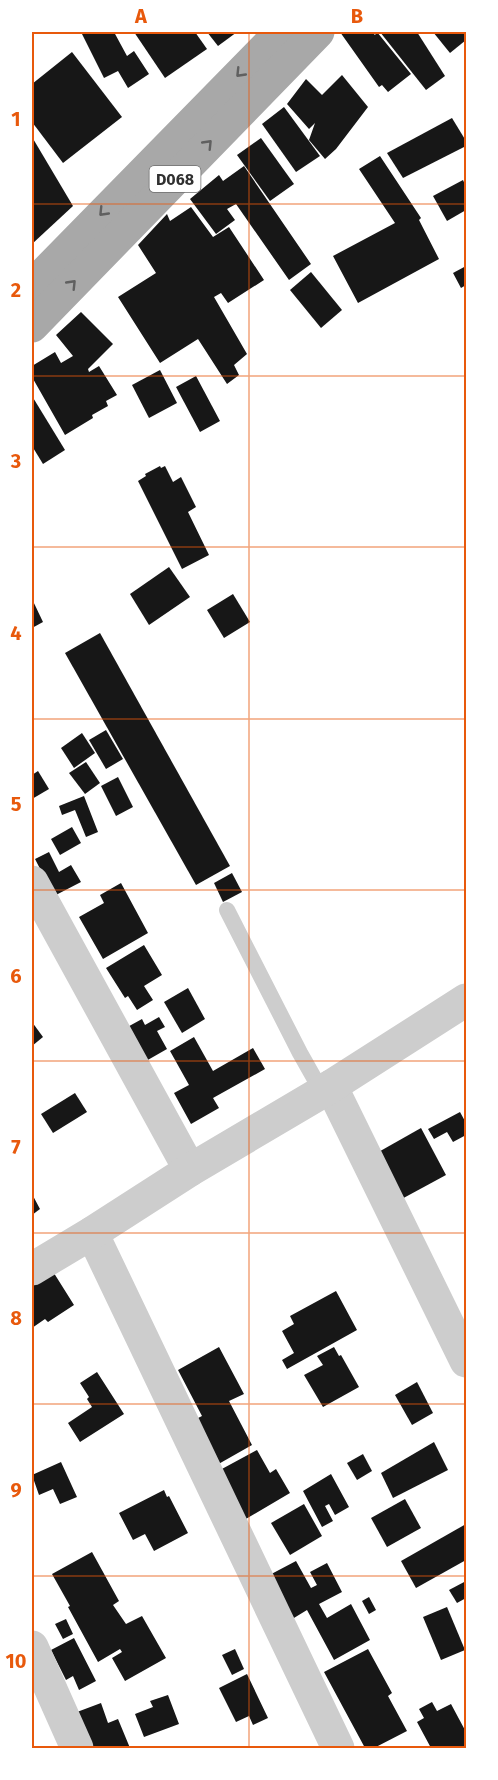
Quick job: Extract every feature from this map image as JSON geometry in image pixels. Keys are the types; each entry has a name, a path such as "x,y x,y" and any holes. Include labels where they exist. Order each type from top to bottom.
{"main road":[{"name":"D068","path":"32,286 281,32"},
{"name":"D068","path":"32,326 318,32"}],"street":[{"path":"32,882 190,1170"},
{"path":"32,1269 190,1170 327,1089 466,1000"},
{"path":"327,1089 466,1361"},
{"path":"92,1233 338,1749"},
{"path":"32,1647 77,1749"}],"lane":[{"path":"226,910 300,1053 327,1089"}],"building":[{"path":"81,32 114,32 127,56 134,51 149,74 128,88 118,71 104,78"},
{"path":"134,32 195,32 207,49 165,78"},
{"path":"207,32 237,32 218,46"},
{"path":"340,32 372,32 375,35 377,32 411,74 388,92 382,85 379,87"},
{"path":"380,32 417,32 445,76 426,90"},
{"path":"433,32 464,32 466,40 450,53"},
{"path":"72,52 122,117 63,163 32,122 32,84"},
{"path":"342,75 368,107 336,149 325,159 309,140 315,123 309,129 287,104 306,79 322,95"},
{"path":"284,107 320,156 296,172 262,124"},
{"path":"452,118 466,141 466,146 403,178 387,153"},
{"path":"32,137 73,206 32,244"},
{"path":"261,138 294,184 270,201 237,155"},
{"path":"380,156 421,218 419,220 439,259 358,303 333,256 395,223 359,169"},
{"path":"244,166 311,264 289,280 236,204 227,209 235,220 216,234 190,199 219,175 223,181"},
{"path":"463,180 466,187 466,210 447,221 433,196"},
{"path":"191,207 213,237 229,227 264,280 228,303 221,293 214,297 247,354 234,365 239,375 227,384 198,339 160,363 118,297 156,273 138,245 167,214 170,221"},
{"path":"466,266 466,285 461,288 453,273"},
{"path":"311,272 342,310 321,328 290,290"},
{"path":"81,312 113,344 88,369 89,372 99,366 117,395 106,401 108,406 92,415 93,418 65,435 32,377 32,366 55,352 61,363 73,356 56,335"},
{"path":"160,370 177,403 149,418 132,385"},
{"path":"196,376 220,421 200,432 176,387"},
{"path":"32,396 65,450 43,464 32,446"},
{"path":"160,466 161,468 165,466 173,482 181,477 196,507 188,512 209,555 182,569 138,481 146,476 145,474"},
{"path":"169,567 190,597 149,625 130,594"},
{"path":"233,594 250,622 224,638 207,610"},
{"path":"32,599 43,622 32,628"},
{"path":"100,633 230,866 196,885 65,653"},
{"path":"106,730 123,759 106,769 89,740"},
{"path":"82,733 95,753 74,768 61,748"},
{"path":"86,762 100,783 85,794 69,773"},
{"path":"38,771 49,789 32,799 32,775"},
{"path":"118,777 133,807 116,816 101,786"},
{"path":"84,796 98,832 86,837 75,810 62,815 59,806"},
{"path":"72,827 81,843 60,855 51,839"},
{"path":"49,852 59,872 71,865 81,882 54,896 35,859"},
{"path":"232,873 242,892 223,902 214,883"},
{"path":"121,883 148,933 103,959 79,917 104,903 100,895"},
{"path":"144,945 162,975 144,986 153,1000 137,1010 128,996 125,998 106,968"},
{"path":"188,988 205,1019 182,1033 164,1002"},
{"path":"159,1017 165,1027 157,1031 167,1049 139,1065 122,1030 142,1019 145,1025"},
{"path":"32,1022 43,1037 32,1046"},
{"path":"194,1037 213,1071 253,1048 265,1069 213,1098 219,1108 191,1124 174,1093 189,1085 170,1051"},
{"path":"75,1093 87,1112 53,1133 41,1114"},
{"path":"460,1112 466,1123 466,1135 453,1142 447,1132 434,1139 428,1129"},
{"path":"421,1128 446,1175 398,1201 375,1154"},
{"path":"32,1194 40,1209 32,1215"},
{"path":"52,1270 74,1305 48,1322 45,1319 32,1328 32,1282"},
{"path":"336,1291 357,1330 287,1369 282,1360 294,1353 282,1331 294,1324 290,1316"},
{"path":"219,1347 244,1394 229,1401 252,1445 215,1466 192,1421 202,1416 178,1370"},
{"path":"334,1347 359,1387 323,1407 304,1375 323,1365 317,1356"},
{"path":"97,1372 124,1414 80,1442 68,1423 92,1407 80,1383"},
{"path":"417,1382 433,1413 412,1425 395,1395"},
{"path":"434,1442 448,1470 393,1498 381,1473"},
{"path":"257,1450 270,1473 276,1469 290,1493 239,1523 220,1470"},
{"path":"363,1454 372,1471 357,1480 347,1463"},
{"path":"61,1462 77,1497 60,1504 53,1489 39,1495 32,1475"},
{"path":"331,1474 349,1507 335,1515 329,1504 325,1506 333,1521 322,1527 303,1491"},
{"path":"164,1490 188,1533 154,1551 145,1534 133,1540 119,1513"},
{"path":"405,1499 421,1528 387,1547 371,1518"},
{"path":"304,1504 322,1536 290,1555 271,1523"},
{"path":"466,1524 466,1560 416,1588 401,1561"},
{"path":"92,1552 119,1601 113,1605 126,1624 142,1616 166,1658 125,1681 112,1658 122,1652 120,1649 98,1662 52,1574"},
{"path":"296,1561 311,1588 317,1585 310,1572 327,1563 342,1592 319,1604 327,1618 351,1604 370,1640 334,1660 307,1610 289,1621 260,1580"},
{"path":"466,1581 466,1598 457,1603 449,1590"},
{"path":"369,1597 376,1610 369,1614 362,1601"},
{"path":"447,1607 465,1650 441,1660 423,1617"},
{"path":"66,1619 73,1634 63,1639 55,1624"},
{"path":"74,1638 96,1681 79,1690 73,1676 66,1680 51,1650"},
{"path":"235,1649 244,1669 232,1675 222,1655"},
{"path":"368,1649 392,1693 388,1696 407,1731 374,1748 365,1748 324,1672"},
{"path":"247,1674 268,1718 253,1725 249,1716 236,1722 219,1688"},
{"path":"168,1695 179,1724 144,1737 135,1714 153,1707 150,1701"},
{"path":"432,1702 437,1711 451,1704 466,1732 466,1748 431,1748 417,1722 424,1718 419,1709"},
{"path":"101,1703 108,1723 118,1719 130,1748 91,1748 77,1712"}]}
